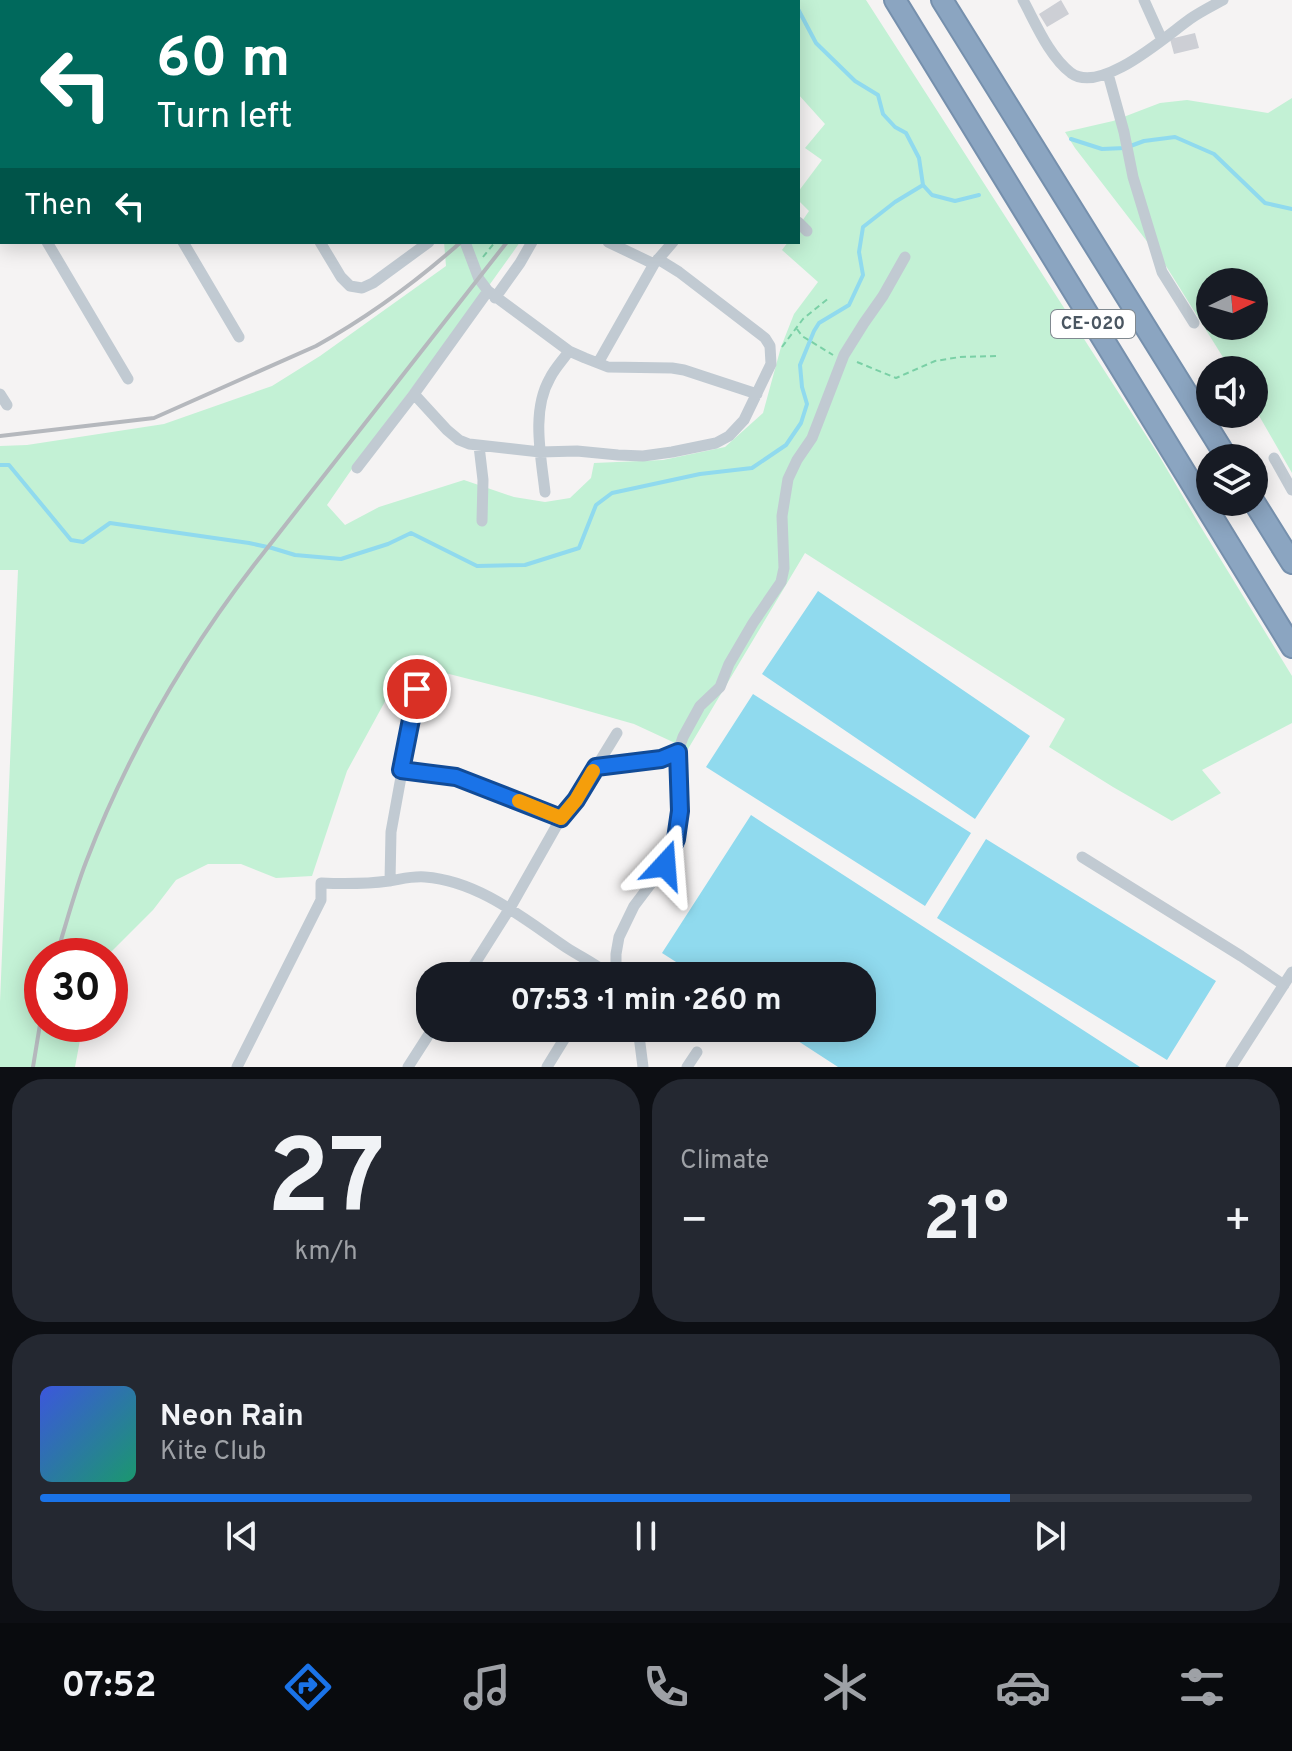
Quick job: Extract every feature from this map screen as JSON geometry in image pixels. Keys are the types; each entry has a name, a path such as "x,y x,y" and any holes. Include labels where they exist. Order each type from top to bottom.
{"highway":[{"name":"CE-020","path":"895,0 1292,647"},
{"name":"CE-020","path":"942,0 1218,444"},
{"path":"1263,516 1292,563"}],"street":[{"path":"1023,0 1055,55 1073,74 1088,78 1108,74 1134,59 1191,18 1223,0"},
{"path":"1144,0 1162,40"},
{"path":"1108,74 1137,191 1162,272 1194,323"},
{"path":"800,224 807,231"},
{"path":"48,244 128,379"},
{"path":"184,244 239,337"},
{"path":"321,244 341,277 350,286 362,288 426,244"},
{"path":"466,244 479,279 492,295 569,351 598,363 622,368 684,370 757,394"},
{"path":"357,468 520,263 531,244"},
{"path":"414,394 459,440 479,446 643,456 703,447 729,436 744,420 771,364 770,346 765,338 679,272 614,244"},
{"path":"598,363 656,262 671,244"},
{"path":"616,962 619,937 634,906 665,865 676,839 680,811 678,752 683,737 700,706 720,687 729,664 781,582 784,568 782,516 788,479 812,438 844,355 905,257"},
{"path":"545,492 538,422 549,379 569,351"},
{"path":"0,394 7,405"},
{"path":"479,446 483,480 482,521"},
{"path":"1274,458 1292,490"},
{"path":"390,881 391,832 417,689"},
{"path":"476,962 561,818 576,800 617,733"},
{"path":"596,767 661,759 678,752"},
{"path":"401,770 456,777 561,818"},
{"path":"1082,857 1284,985"},
{"path":"237,1067 321,900 321,883 349,884 408,877 443,879 510,908 589,962"},
{"path":"1231,1067 1292,972"},
{"path":"408,1067 424,1042"},
{"path":"547,1067 562,1042"},
{"path":"640,1042 643,1067"},
{"path":"687,1067 697,1052"}],"path":[{"path":"474,267 493,244"},
{"path":"772,356 803,319 830,297"},
{"path":"797,329 802,336 837,357 844,355 896,378 935,361 996,356"}],"green space":[{"path":"800,0 866,0 1158,454 1292,676 1292,723 1202,770 1221,793 1172,821 1049,747 1065,719 805,553 688,749 634,724 406,663 347,771 312,876 276,878 241,864 208,864 176,880 153,910 125,938 24,938 24,1042 80,1042 75,1067 0,1067 18,570 0,570 0,446 27,445 164,424 272,386 320,356 446,266 444,244 519,244 327,505 345,525 379,507 464,480 514,497 545,502 570,498 591,478 594,463 663,460 725,447 763,413 781,347 794,314 818,282 782,250 786,244 800,244 800,224 809,211 800,202 800,189 822,160 805,148 825,124 800,96"},
{"path":"1292,98 1292,473 1266,428 1268,356 1222,356 1212,340 1268,340 1268,268 1196,268 1196,314 1166,266 1065,132 1113,121 1160,103 1187,100 1268,113"}],"water":[{"path":"818,591 1030,736 975,819 762,674"},
{"path":"753,694 971,833 925,906 706,767"},
{"path":"751,815 1140,1067 838,1067 800,1042 876,1042 876,962 676,962 662,953"},
{"path":"986,839 1216,981 1167,1060 937,918"}],"building":[{"path":"1061,0 1069,14 1047,27 1039,14"},
{"path":"1195,33 1199,48 1174,54 1170,39"}],"waterway":[{"path":"800,13 816,43 855,81 878,95 883,114 906,133 919,158 923,185 932,195 955,201 979,195"},
{"path":"1071,139 1102,149 1125,148 1144,141 1175,137 1214,154 1265,203 1292,209"},
{"path":"0,465 9,465 71,540 83,542 110,523 249,543 295,555 341,559 411,533 477,566 525,565 579,548 596,505 612,493 700,474 752,468 786,445 801,423 807,404 800,365 814,331 819,323 849,305 863,275 859,252 863,227 923,185"}],"railway":[{"path":"0,436 154,418 316,346 391,298 459,244"},
{"path":"62,938 82,874 120,783 159,708 204,635 254,565 505,244"},
{"path":"33,1067 37,1042"}],"slow traffic":[{"path":"519,801 561,818 593,771"}],"route":[{"path":"417,689 401,770 456,777 561,818 596,767 661,759 678,752 680,811 676,839 665,865"}]}
